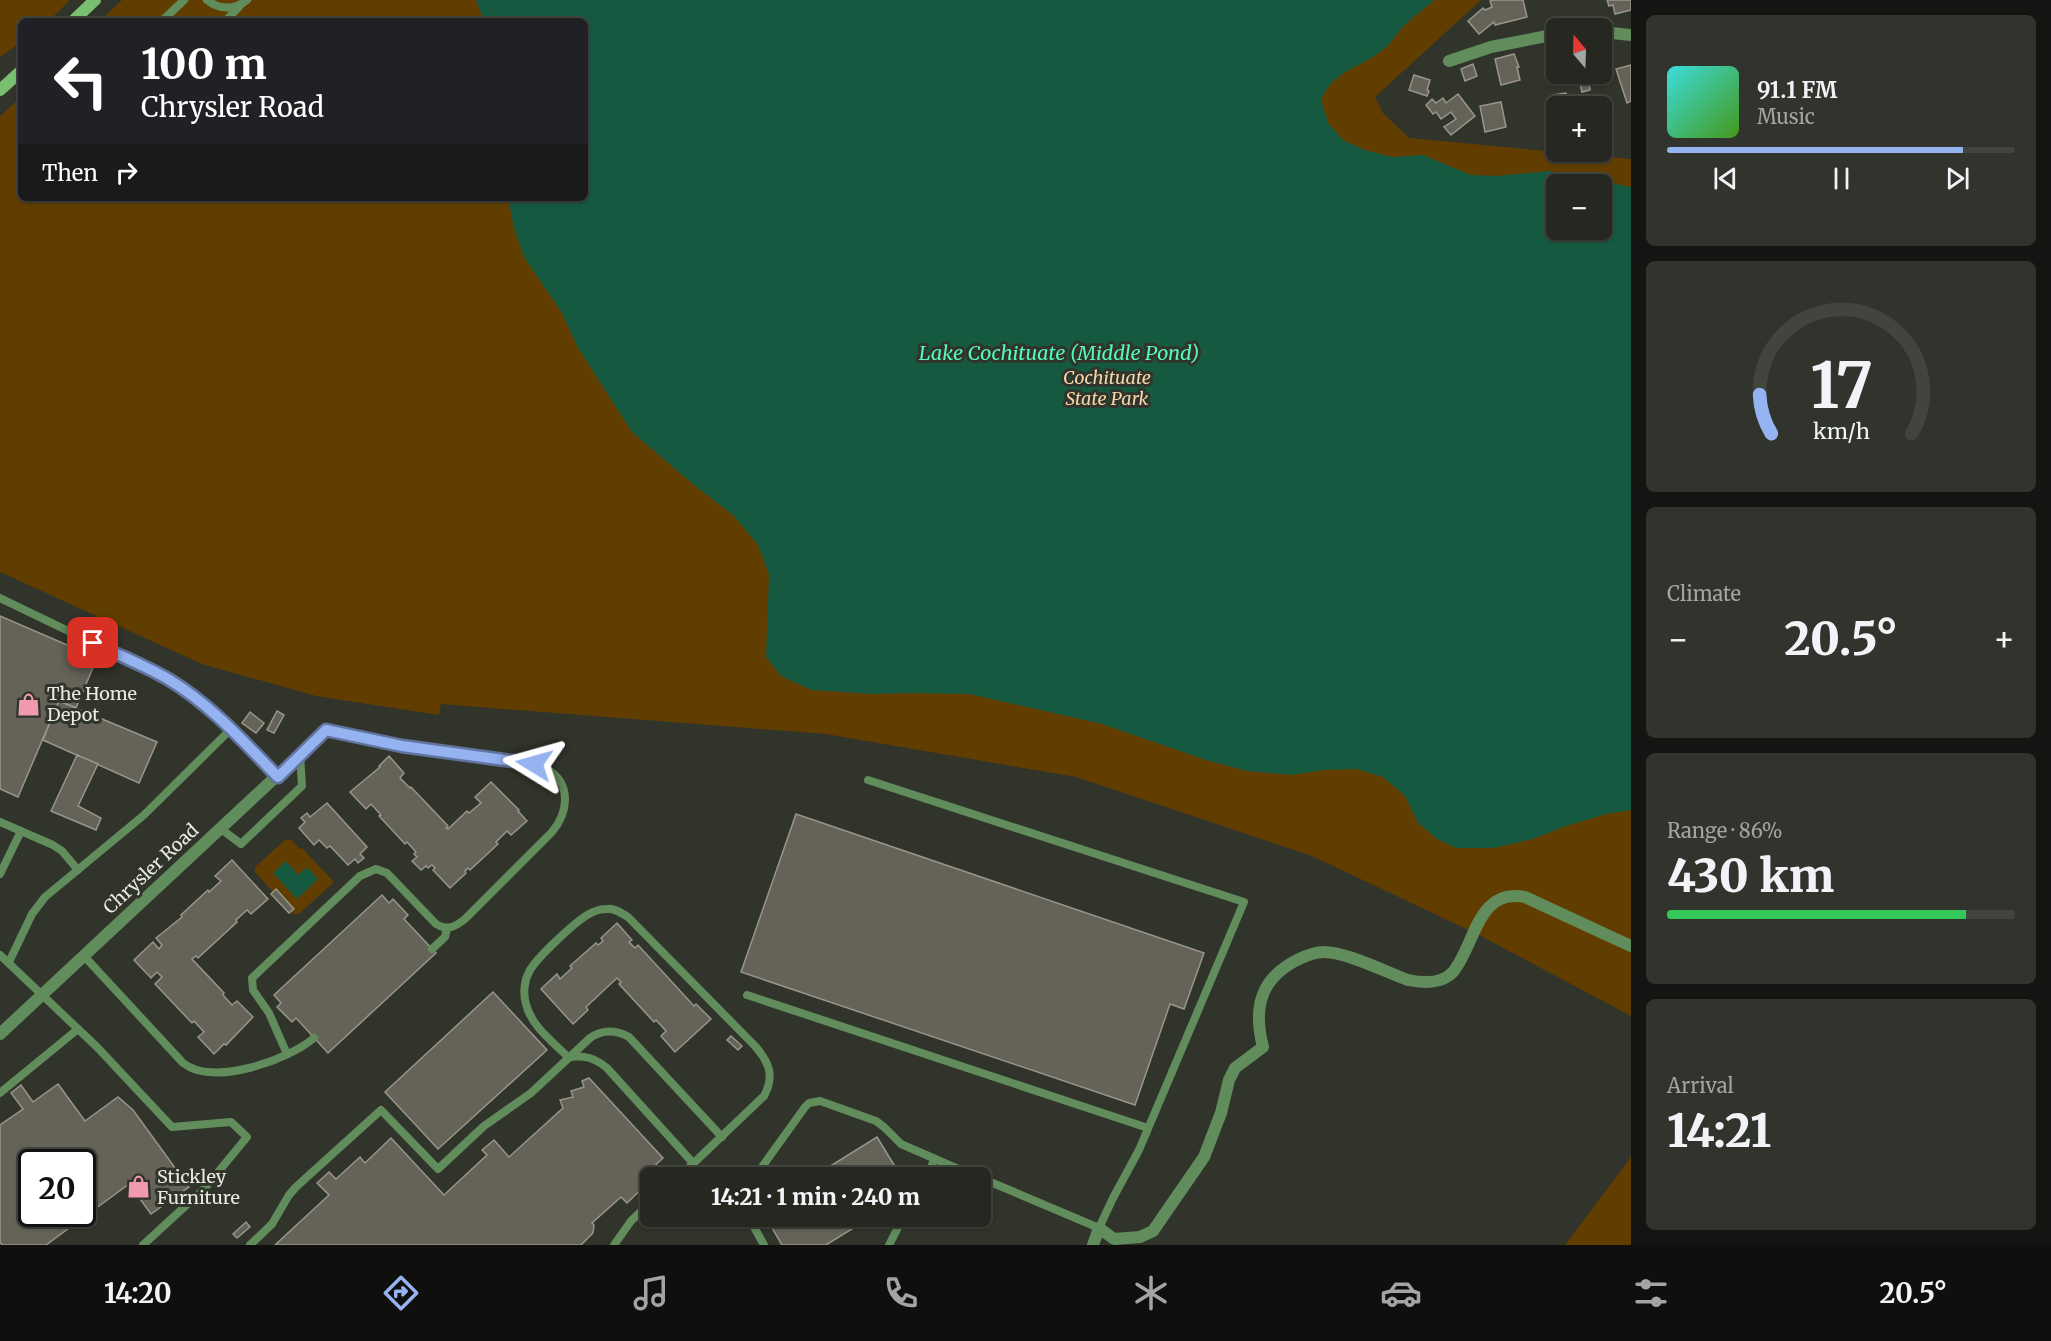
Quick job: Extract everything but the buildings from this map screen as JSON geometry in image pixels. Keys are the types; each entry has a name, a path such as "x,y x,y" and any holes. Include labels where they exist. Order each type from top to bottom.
{"main road":[{"path":"76,18 95,0"},
{"path":"0,90 18,74"}],"street":[{"path":"1612,33 1631,35"},
{"path":"1449,61 1491,47 1546,36"},
{"name":"Chrysler Road","path":"0,1034 326,730"},
{"path":"1093,1245 1099,1228 1114,1239 1140,1237 1153,1231 1174,1203 1204,1157 1235,1068 1263,1047 1259,1031 1259,1012 1263,993 1276,972 1291,963 1305,956 1323,952 1338,954 1408,980 1418,982 1442,979 1452,973 1485,911 1505,896 1515,895 1525,897 1631,946"}],"lane":[{"path":"165,18 183,0"},
{"path":"207,0 215,6 223,7 233,7 245,2"},
{"path":"228,18 245,2"},
{"path":"0,598 161,675 231,729 278,777"},
{"path":"9,962 40,903 144,815 231,729"},
{"path":"287,1054 269,1013 253,990 252,978 360,876 376,869 387,873 436,924 447,929 465,919 557,826 563,816 565,805 563,790 557,778 548,769 534,764 402,746 326,730"},
{"path":"221,829 241,844 302,786 300,755"},
{"path":"868,780 1244,902 1149,1128 1099,1228 991,1183"},
{"path":"0,822 58,848 78,870"},
{"path":"0,874 21,831"},
{"path":"569,1058 532,1020 524,996 526,979 538,959 584,917 598,910 614,909 628,917 755,1046 768,1063 771,1080 764,1096 689,1167"},
{"path":"432,949 445,937 447,929"},
{"path":"0,954 78,1029 172,1127 231,1122 248,1137 205,1188 143,1245"},
{"path":"84,956 188,1067 206,1072 233,1071 265,1063 304,1046 314,1038"},
{"path":"747,995 1149,1128"},
{"path":"0,1093 78,1029"},
{"path":"250,1245 272,1224 296,1187 381,1110 438,1169 484,1126 531,1093 596,1033 605,1031 622,1033 635,1043 722,1137"},
{"path":"569,1058 583,1056 591,1058 607,1068 693,1163"},
{"path":"762,1167 805,1107 815,1101 876,1121 901,1144 954,1167"},
{"path":"931,1167 935,1159"},
{"path":"614,1245 640,1212"},
{"path":"754,1227 764,1245"},
{"path":"889,1245 898,1227"}],"green space":[{"path":"0,0 70,0 52,18 18,18 18,44 0,57"},
{"name":"Lake Cochituate (Middle Pond)","path":"122,0 1481,0 1375,97 1383,113 1409,138 1546,151 1546,162 1612,162 1612,157 1631,159 1631,1016 1479,935 1312,856 1076,777 826,734 441,704 439,715 316,696 202,664 0,572 0,116 18,100 18,201 588,201 588,18 103,18"},
{"path":"285,840 292,840 299,849 302,848 334,882 299,914 289,913 293,909 255,872 255,867"},
{"path":"1631,1157 1631,1245 1565,1245"}],"water":[{"name":"Lake Cochituate (Middle Pond)","path":"476,0 1435,0 1409,21 1385,48 1341,75 1327,89 1321,100 1328,123 1343,140 1365,150 1392,157 1423,155 1471,175 1495,176 1550,171 1565,174 1546,174 1546,240 1612,240 1612,183 1631,187 1631,810 1606,814 1533,839 1494,848 1456,848 1437,839 1418,823 1405,796 1383,777 1356,769 1324,770 1291,775 1247,771 1206,760 1102,724 969,694 874,694 811,690 781,676 766,657 769,575 758,545 733,515 632,432 578,348 562,313 524,257 514,228 509,201 588,201 588,18 483,18"},
{"path":"286,861 298,875 306,868 317,878 297,899 273,873"}],"place":[{"name":"The Home Depot","path":"29,704"},
{"name":"Stickley Furniture","path":"139,1187"}],"route":[{"path":"93,643 170,680 231,729 278,777 326,730 402,746 534,764"}],"park label":[{"name":"Cochituate State Park","path":"1107,388"}]}
